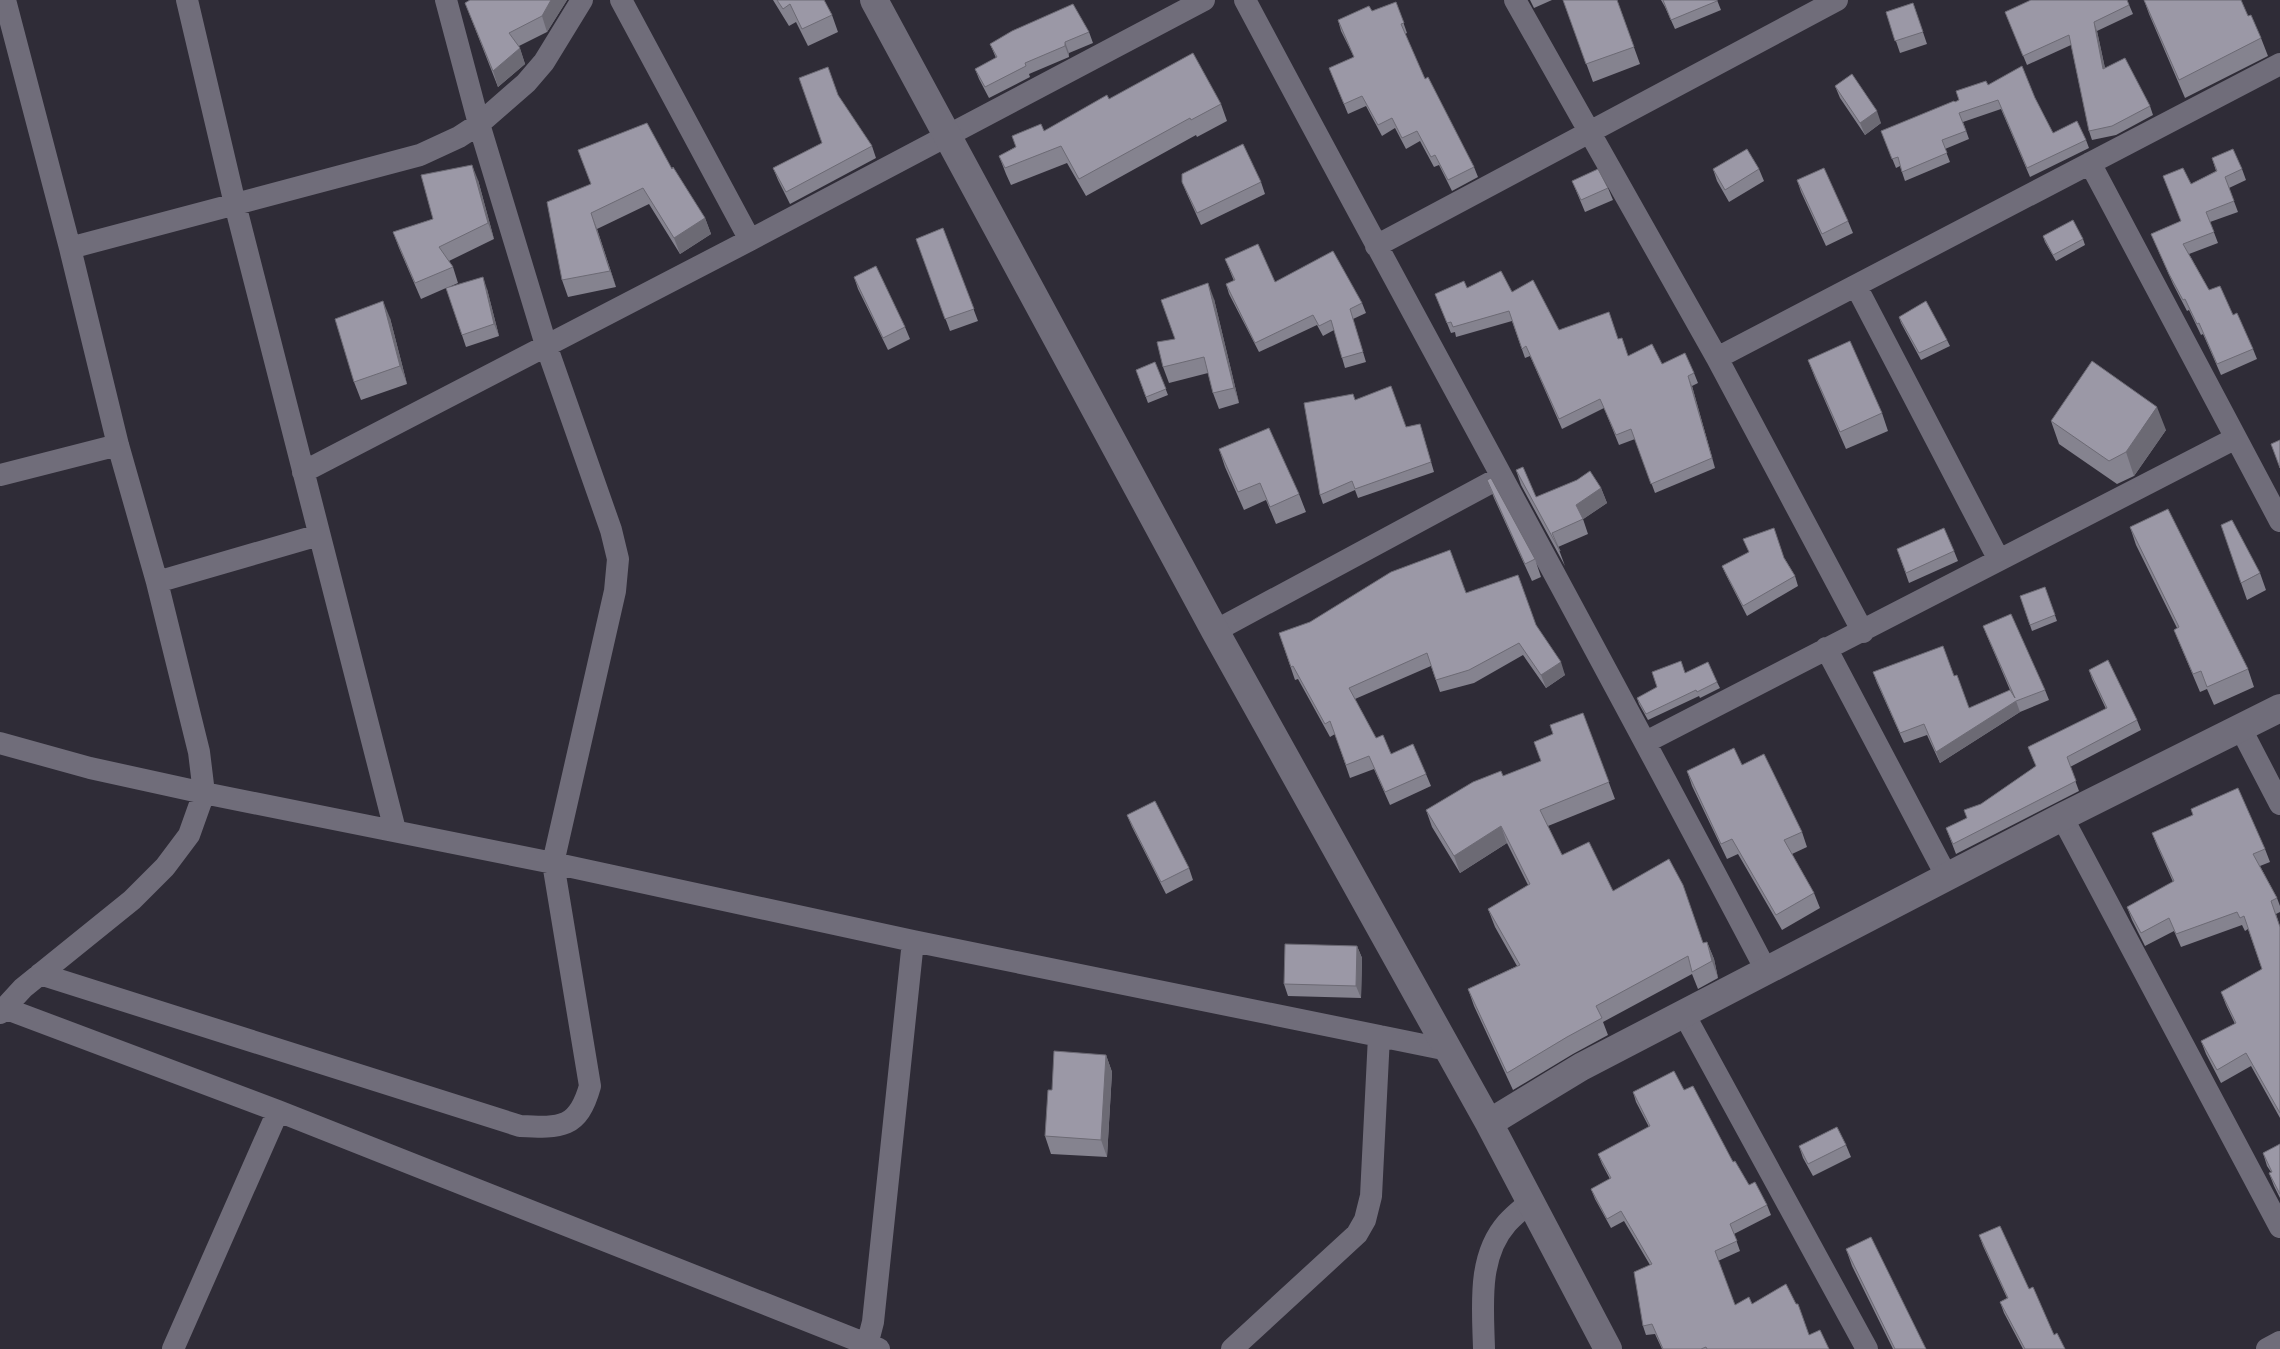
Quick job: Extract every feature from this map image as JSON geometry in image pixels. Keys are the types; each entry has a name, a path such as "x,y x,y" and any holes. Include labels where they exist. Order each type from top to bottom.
{"street":[{"path":"5,0 70,248 118,444 157,582 199,752 204,793 189,835 165,867 132,900 40,974 2,1010 278,1111 871,1347 913,941"},
{"path":"187,0 234,204 395,830"},
{"path":"40,974 520,1126 549,1128 570,1122 584,1106 590,1086 553,863 615,591 618,559 611,530 546,345 479,124 446,0"},
{"path":"70,248 420,154 460,137 479,124 536,73 582,0"},
{"path":"621,0 750,240"},
{"path":"874,0 1215,630 1490,1124 1608,1349"},
{"path":"303,472 750,240 1204,0"},
{"path":"1245,0 1376,246 1646,742 1767,972"},
{"path":"1515,0 1717,358 1863,632"},
{"path":"1376,246 1837,0"},
{"path":"1717,358 2280,64"},
{"path":"2090,163 2280,521"},
{"path":"1856,286 1999,560"},
{"path":"1646,742 1826,648 1863,632 2236,438"},
{"path":"0,475 118,444"},
{"path":"1215,630 1501,477"},
{"path":"157,582 319,535"},
{"path":"1826,648 1947,877"},
{"path":"1490,1124 1581,1067 2062,817 2280,708"},
{"path":"2241,729 2280,804"},
{"path":"1,740 90,768 204,793 395,830 913,941 1448,1050"},
{"path":"2062,817 2280,1227"},
{"path":"1684,1014 1867,1349"},
{"path":"1232,1349 1356,1234 1364,1220 1371,1196 1380,1036"},
{"path":"173,1349 278,1111"},
{"path":"1484,1349 1484,1274 1493,1245 1506,1224 1530,1202"},
{"path":"2267,1349 2280,1342"}],"building":[{"path":"470,0 551,0 542,16 509,33 520,48 493,71 465,3"},
{"path":"777,0 824,0 832,15 802,29 790,4 783,9"},
{"path":"1563,0 1617,0 1634,47 1586,64"},
{"path":"1663,0 1717,0 1717,1 1671,20"},
{"path":"2031,0 2127,0 2129,5 2094,22 2103,69 2125,58 2150,106 2112,126 2089,131 2069,35 2023,56 2005,12"},
{"path":"2144,0 2241,0 2248,16 2251,15 2261,38 2179,80"},
{"path":"1396,2 1404,23 1401,24 1425,79 1428,77 1474,167 1448,180 1435,155 1431,157 1417,131 1402,138 1392,118 1378,125 1362,96 1344,104 1329,68 1354,57 1338,20 1369,6 1372,11"},
{"path":"1913,3 1923,32 1895,41 1886,12"},
{"path":"1073,4 1089,32 1065,42 1065,46 1025,63 1026,66 985,87 975,69 997,57 990,44 1012,31"},
{"path":"1193,53 1221,104 1191,120 1190,118 1079,179 1061,146 1005,168 999,156 1016,147 1012,136 1041,124 1044,131 1107,95 1109,99"},
{"path":"2022,66 2035,98 2053,133 2077,121 2086,140 2027,168 1998,100 1959,113 1966,131 1942,140 1947,153 1902,172 1898,157 1892,159 1881,131 1959,100 1956,91 1986,81 1988,85"},
{"path":"828,67 838,95 872,146 786,192 773,168 822,143 799,78"},
{"path":"1852,74 1877,111 1860,123 1835,86"},
{"path":"647,123 672,169 673,167 705,218 674,238 643,188 591,213 610,271 562,280 547,202 591,184 578,150"},
{"path":"1243,144 1261,182 1197,213 1182,182 1182,174"},
{"path":"1747,149 1759,169 1725,190 1713,169"},
{"path":"2233,149 2242,169 2225,177 2234,201 2206,212 2214,232 2183,244 2209,290 2220,286 2233,315 2237,313 2253,349 2217,364 2199,323 2197,324 2185,299 2183,300 2151,234 2181,221 2163,176 2183,168 2191,184 2217,171 2212,158"},
{"path":"472,165 488,223 439,247 453,267 415,283 393,232 433,219 421,175"},
{"path":"1824,168 1848,221 1822,234 1797,180"},
{"path":"1598,169 1608,188 1581,200 1572,181"},
{"path":"2073,220 2083,239 2053,255 2043,236"},
{"path":"943,228 974,309 945,319 916,239"},
{"path":"1258,244 1275,282 1333,251 1362,303 1350,309 1363,352 1342,358 1331,320 1319,326 1313,315 1255,343 1226,284 1235,280 1225,259"},
{"path":"876,266 905,327 883,338 854,277"},
{"path":"1501,271 1512,292 1533,280 1559,330 1609,312 1618,339 1622,338 1628,356 1652,344 1662,364 1685,353 1694,373 1688,376 1712,458 1651,484 1631,429 1616,435 1600,399 1559,419 1526,346 1522,349 1509,311 1453,327 1451,322 1447,323 1435,294 1464,281 1467,288"},
{"path":"483,277 494,324 462,335 446,288"},
{"path":"1208,283 1234,388 1213,393 1204,357 1163,367 1157,342 1175,339 1161,300"},
{"path":"383,301 400,366 354,382 335,319"},
{"path":"1926,301 1947,340 1919,353 1899,317"},
{"path":"1850,341 1882,413 1840,432 1808,360"},
{"path":"2092,361 2157,407 2126,452 2109,461 2051,421"},
{"path":"1155,362 1166,389 1146,397 1136,370"},
{"path":"1391,386 1406,427 1420,424 1431,462 1355,489 1352,481 1320,495 1304,403 1353,394 1355,400"},
{"path":"1269,428 1299,494 1270,507 1260,483 1238,492 1219,449"},
{"path":"2280,440 2280,468 2271,444"},
{"path":"1523,467 1536,497 1577,480 1590,471 1601,488 1576,505 1583,519 1552,533 1560,551 1516,470"},
{"path":"1491,478 1535,559 1525,564 1487,480"},
{"path":"2168,509 2248,669 2207,687 2201,671 2193,674 2174,630 2179,627 2130,527"},
{"path":"2232,520 2260,573 2241,583 2221,525"},
{"path":"1774,528 1784,558 1795,576 1743,606 1722,566 1749,552 1743,539"},
{"path":"1944,528 1954,551 1906,573 1897,549"},
{"path":"1450,550 1466,593 1518,575 1536,625 1561,662 1541,675 1519,643 1469,670 1436,680 1427,653 1349,688 1376,738 1383,735 1391,754 1413,744 1426,774 1385,792 1369,756 1346,765 1330,721 1325,724 1293,666 1291,667 1279,633 1310,622 1391,572"},
{"path":"2045,587 2055,615 2030,625 2020,596"},
{"path":"2011,614 2045,690 2016,701 1936,752 1924,724 1900,733 1873,672 1943,646 1954,676 1957,675 1969,708 2010,690 2015,698 1983,626"},
{"path":"2108,660 2137,720 2067,757 2076,781 1953,844 1946,828 1967,818 1964,810 1981,804 2036,766 2028,747 2107,708 2089,670"},
{"path":"1681,661 1685,673 1708,662 1717,682 1646,714 1637,698 1657,687 1652,672"},
{"path":"1583,713 1609,782 1540,810 1562,855 1589,842 1613,891 1669,859 1683,885 1703,943 1707,942 1712,961 1692,972 1688,956 1596,1006 1602,1018 1507,1073 1468,989 1520,965 1488,909 1530,884 1501,826 1454,856 1426,810 1473,782 1501,771 1503,776 1541,761 1534,742 1553,734 1550,725"},
{"path":"1734,748 1742,765 1764,754 1802,832 1784,840 1814,893 1776,915 1732,839 1721,844 1687,771"},
{"path":"2238,788 2265,849 2253,854 2277,898 2271,901 2280,927 2280,1113 2246,1053 2217,1070 2201,1041 2236,1023 2221,992 2262,969 2244,916 2240,918 2237,912 2176,934 2169,918 2141,933 2127,907 2174,881 2152,833 2193,815 2191,809"},
{"path":"1155,801 1189,868 1161,882 1127,815"},
{"path":"1285,944 1357,946 1356,986 1284,984"},
{"path":"1054,1051 1106,1055 1101,1140 1045,1136 1048,1090 1052,1090"},
{"path":"1674,1071 1684,1090 1693,1086 1733,1162 1735,1161 1749,1185 1755,1182 1767,1205 1730,1224 1737,1241 1715,1251 1735,1305 1749,1297 1752,1304 1786,1284 1796,1304 1798,1304 1809,1335 1820,1330 1829,1349 1707,1349 1706,1347 1701,1349 1663,1349 1652,1324 1643,1326 1634,1272 1652,1264 1621,1211 1607,1219 1591,1189 1611,1178 1598,1154 1650,1126 1633,1092"},
{"path":"1837,1127 1846,1145 1808,1164 1799,1146"},
{"path":"2280,1144 2280,1194 2269,1173 2272,1172 2263,1153"},
{"path":"2000,1226 2029,1289 2033,1287 2054,1335 2057,1333 2065,1349 2025,1349 2000,1302 2008,1298 1979,1235"},
{"path":"1871,1237 1926,1349 1895,1349 1846,1249"}]}
